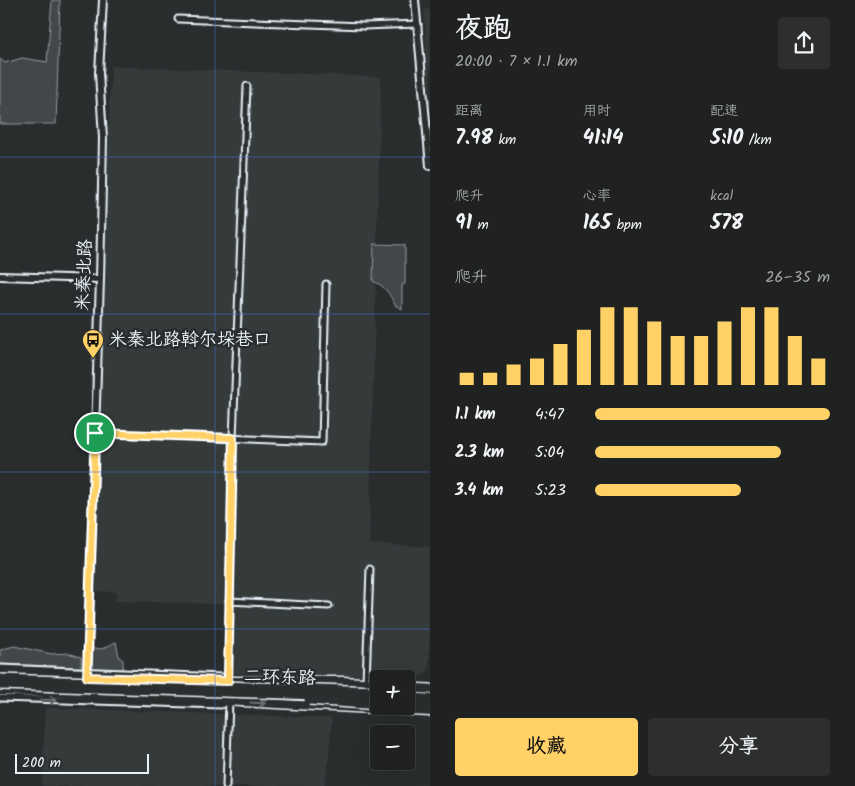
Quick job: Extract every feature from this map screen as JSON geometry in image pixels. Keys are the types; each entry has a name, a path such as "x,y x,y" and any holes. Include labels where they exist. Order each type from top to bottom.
{"highway":[{"name":"二环东路","path":"0,679 370,696"},
{"name":"二环东路","path":"0,685 275,691 370,691"},
{"path":"275,691 332,685 370,687"},
{"path":"415,688 430,689"},
{"path":"275,691 320,702 370,705"},
{"path":"415,698 430,699"},
{"path":"415,706 430,707"}],"main road":[{"path":"0,673 87,674 228,681 370,682"},
{"path":"0,691 86,698 229,701 430,712"}],"street":[{"name":"米秦北路","path":"86,698 100,279 103,138 99,73 102,0"},
{"path":"415,0 430,166"},
{"path":"178,19 364,26 418,24"},
{"path":"228,681 233,438 247,86"},
{"path":"0,276 100,279"},
{"path":"95,433 322,442 326,284"},
{"path":"366,682 370,569"},
{"path":"229,601 329,606"},
{"path":"0,668 87,674"},
{"path":"0,698 86,698"},
{"path":"226,786 229,701"}],"shaded area":[{"path":"52,0 60,0 56,124 0,124 0,59 5,63 22,58 47,62"},
{"path":"430,9 430,120 424,10"},
{"path":"111,66 381,77 369,544 430,547 429,669 421,677 415,677 415,670 370,670 370,676 223,673 224,604 116,601 116,592 94,591"},
{"path":"374,244 405,245 405,284 402,285 402,309 395,305 383,287 373,281"},
{"path":"116,642 119,657 123,660 123,669 91,668 92,648 102,649"},
{"path":"14,646 52,654 68,653 81,657 81,667 0,664 0,650"},
{"path":"45,708 332,718 328,767 324,786 42,786"}],"place":[{"name":"米秦北路斡尔垛巷口","path":"93,359"}],"route":[{"path":"95,433 233,438 228,681 87,677 95,433"}]}
